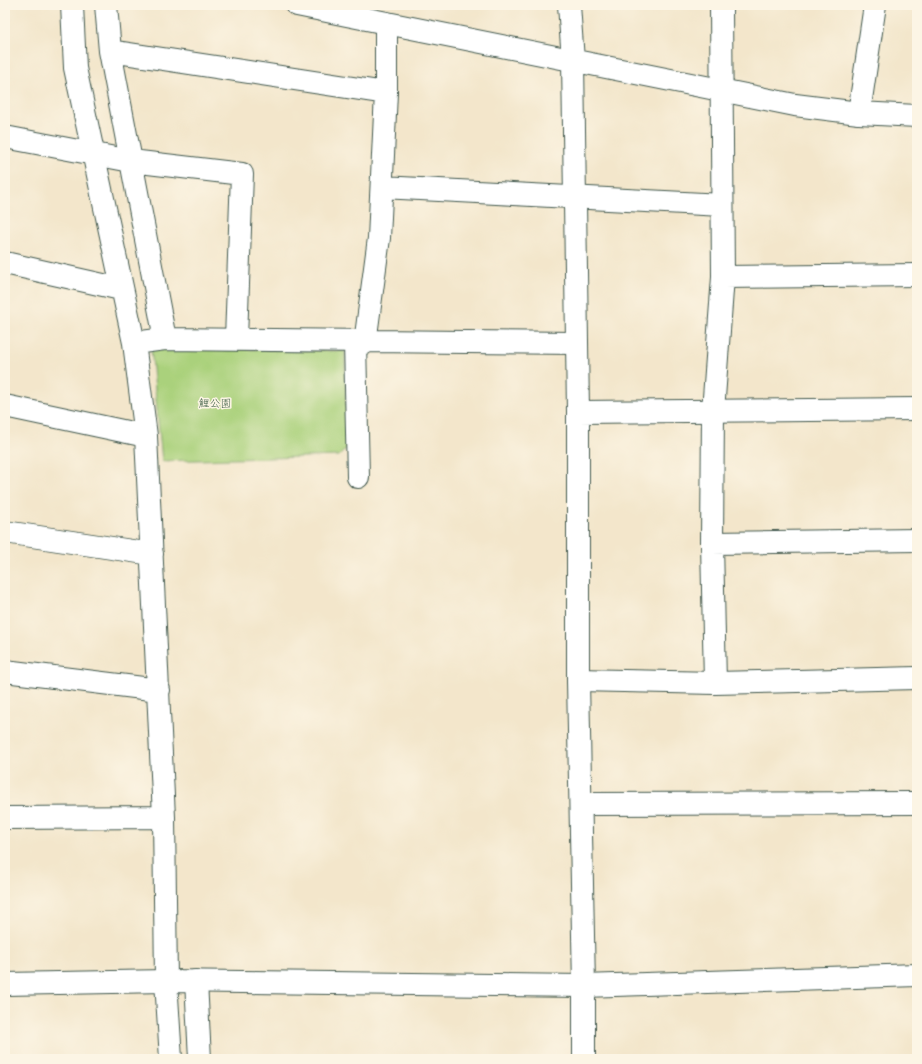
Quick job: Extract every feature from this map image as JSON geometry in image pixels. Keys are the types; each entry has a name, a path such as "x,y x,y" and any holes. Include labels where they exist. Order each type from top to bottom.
{"street":[{"path":"72,5 75,68 121,289 134,343 146,436 159,690 164,817 166,981 171,1059"},
{"path":"106,5 110,51 165,339"},
{"path":"297,5 795,104 859,113 917,116"},
{"path":"569,5 573,60 578,412 578,680 584,1059"},
{"path":"716,683 712,543 713,411 723,277 722,5"},
{"path":"859,113 875,5"},
{"path":"358,477 360,342 379,238 386,93 386,23"},
{"path":"110,51 386,93"},
{"path":"5,137 131,161 242,174 236,339"},
{"path":"382,187 722,205"},
{"path":"5,262 121,289"},
{"path":"723,277 917,276"},
{"path":"134,343 165,339 236,339 360,342 576,343"},
{"path":"5,406 146,436"},
{"path":"578,412 917,408"},
{"path":"5,532 152,554"},
{"path":"712,543 917,540"},
{"path":"5,671 159,690"},
{"path":"578,680 716,683 917,678"},
{"path":"581,804 917,804"},
{"path":"5,818 164,817"},
{"path":"5,984 196,981 584,986 917,975"},
{"path":"196,981 200,1059"}],"green space":[{"name":"鯉公園","path":"151,348 345,351 346,449 339,456 162,461"}]}
